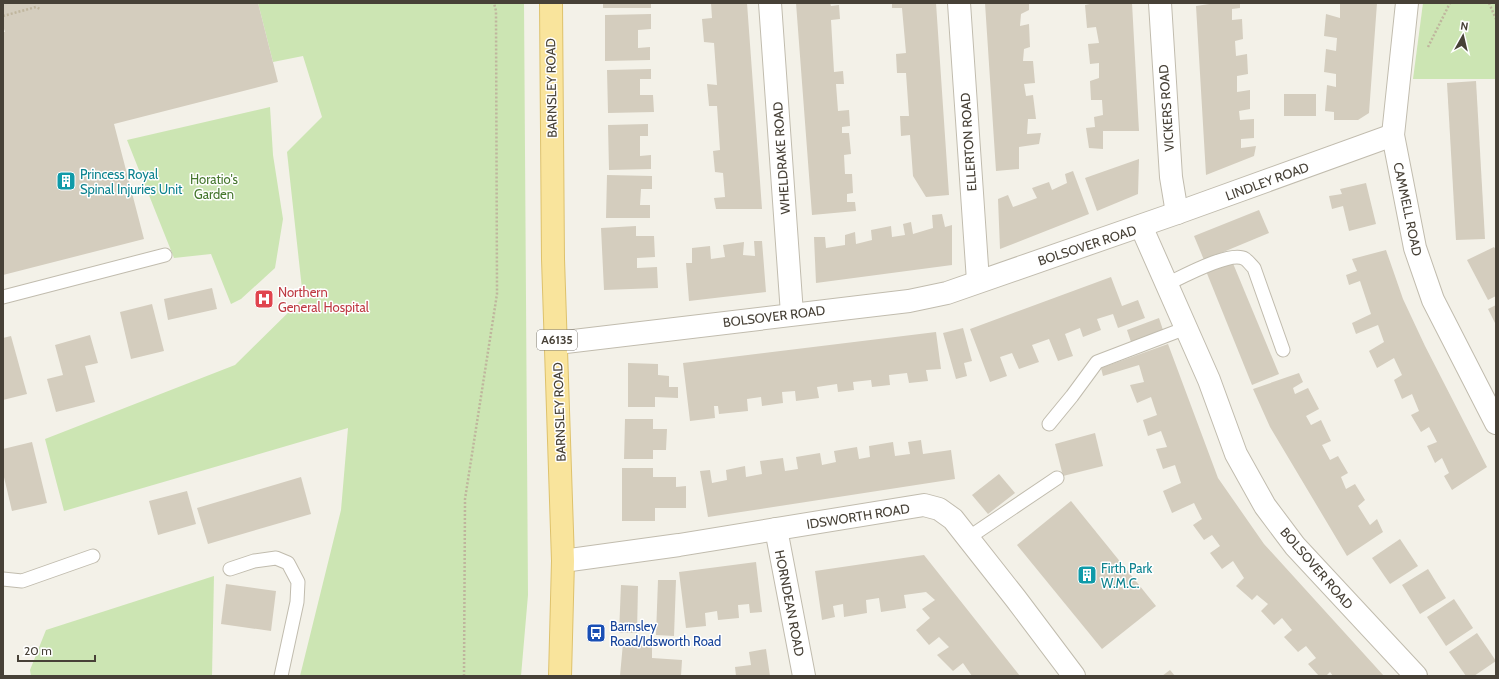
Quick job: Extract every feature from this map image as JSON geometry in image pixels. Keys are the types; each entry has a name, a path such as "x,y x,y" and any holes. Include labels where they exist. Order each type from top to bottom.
{"main road":[{"name":"BARNSLEY ROAD","path":"550,3 553,259 564,561 560,676"}],"street":[{"name":"WHELDRAKE ROAD","path":"770,3 792,314"},
{"name":"ELLERTON ROAD","path":"959,3 978,281"},
{"name":"VICKERS ROAD","path":"1160,3 1171,177 1177,213"},
{"name":"CAMMELL ROAD","path":"1408,3 1393,135 1415,248 1433,300 1496,423"},
{"name":"LINDLEY ROAD","path":"1141,226 1393,135"},
{"name":"BOLSOVER ROAD","path":"557,343 909,301 947,293 978,281 1141,226 1208,380 1236,454 1265,506 1295,546 1416,676"},
{"name":"IDSWORTH ROAD","path":"564,561 679,545 924,505 939,509 953,519 1074,676"},
{"name":"HORNDEAN ROAD","path":"776,529 804,676"}],"lane":[{"path":"3,297 165,255"},
{"path":"1166,284 1220,260 1235,256 1245,258 1254,268 1283,350"},
{"path":"1049,424 1097,362 1186,328"},
{"path":"968,538 1058,478"},
{"path":"3,579 22,581 93,556"},
{"path":"230,568 276,558 288,563 298,582 297,602 281,676"}],"path":[{"path":"464,676 465,498 497,294 496,11 494,3"},
{"path":"1402,54 1425,54 1450,3"},
{"path":"1489,3 1496,19"},
{"path":"3,16 36,7 40,9"}],"green space":[{"path":"258,3 524,3 528,595 521,676 300,676 341,510 348,428 64,511 45,439 235,365 303,298 287,152 322,117 303,56 273,62"},
{"path":"1423,3 1496,3 1496,79 1413,79"},
{"name":"Horatio's Garden","path":"270,107 273,155 283,219 275,268 241,299 231,304 211,254 174,258 127,140"},
{"path":"214,576 212,676 31,676 30,670 46,630"}],"building":[{"name":"Princess Royal Spinal Injuries Unit","path":"3,3 258,3 278,82 114,124 144,239 3,275 3,32 5,32 3,26"},
{"path":"603,3 651,3 651,8 603,8"},
{"path":"711,3 747,3 762,209 716,209 714,198 725,197 723,173 715,172 713,151 720,150 717,106 709,106 707,84 717,85 714,43 704,42 702,19 712,18"},
{"path":"796,3 830,3 831,6 839,5 840,19 831,20 834,72 843,71 844,84 836,84 838,111 849,110 850,126 842,127 842,133 849,133 851,154 844,155 845,174 852,174 853,193 847,194 847,202 855,202 856,211 812,215"},
{"path":"892,3 936,3 949,195 926,197 913,176 910,135 901,136 900,116 909,116 906,73 897,73 896,54 906,53 902,8 892,8"},
{"path":"985,3 1029,3 1029,10 1021,14 1020,26 1029,24 1030,47 1024,49 1023,61 1033,61 1035,83 1024,84 1026,96 1033,95 1036,119 1028,119 1027,134 1041,133 1039,144 1019,147 1019,169 996,171"},
{"path":"1095,3 1132,3 1139,131 1103,131 1103,149 1089,148 1086,128 1095,127 1094,117 1103,115 1102,100 1091,100 1090,81 1099,78 1099,63 1090,64 1088,44 1099,43 1096,27 1087,28 1085,5"},
{"path":"1216,3 1240,3 1240,8 1232,9 1232,20 1242,19 1243,39 1235,41 1236,56 1247,54 1248,74 1237,76 1237,92 1250,90 1250,109 1239,111 1240,120 1254,119 1254,138 1241,139 1241,148 1256,146 1254,156 1206,175 1196,6"},
{"path":"1340,3 1377,3 1369,113 1358,120 1334,120 1334,112 1325,111 1327,85 1336,87 1336,74 1324,72 1326,49 1336,51 1337,38 1324,36 1326,14 1340,18"},
{"path":"651,14 651,29 638,30 638,48 650,47 650,60 605,61 605,15"},
{"path":"651,69 651,79 640,79 640,95 653,95 654,112 608,113 607,70"},
{"path":"1476,81 1485,239 1456,240 1447,83"},
{"path":"1284,94 1316,94 1316,116 1284,116"},
{"path":"648,124 648,136 640,136 640,156 651,155 651,169 609,170 608,125"},
{"path":"1139,159 1138,194 1097,211 1085,178"},
{"path":"1073,171 1089,214 1000,249 998,199 1008,195 1013,207 1037,198 1032,188 1049,182 1052,190 1067,183 1065,174"},
{"path":"607,175 652,176 652,189 641,189 640,205 650,205 650,218 606,218"},
{"path":"1366,183 1376,224 1349,231 1343,206 1332,209 1329,196 1342,194 1340,189"},
{"path":"1259,210 1269,233 1204,260 1194,236"},
{"path":"942,214 945,227 952,225 952,265 816,283 814,237 825,237 826,248 845,245 845,235 855,232 856,244 872,240 871,230 891,226 892,237 905,235 903,224 911,222 913,234 933,228 932,215"},
{"path":"636,226 636,236 654,236 655,257 637,258 637,268 657,267 658,288 604,290 601,228"},
{"path":"754,241 762,241 766,292 689,301 686,263 692,263 692,248 710,246 711,259 725,257 723,245 744,242 743,255 755,256"},
{"path":"1494,247 1496,250 1496,296 1488,300 1467,260"},
{"path":"1386,250 1403,299 1425,346 1487,467 1452,490 1444,476 1449,473 1442,458 1435,463 1427,446 1437,442 1429,427 1421,432 1411,415 1419,411 1412,394 1402,399 1394,380 1402,375 1394,358 1377,368 1369,351 1384,342 1378,325 1356,334 1352,323 1371,314 1360,281 1349,285 1346,275 1357,271 1352,259"},
{"path":"1232,261 1279,374 1252,385 1206,271"},
{"path":"1111,277 1122,306 1138,300 1145,318 1118,328 1113,314 1097,319 1101,330 1083,337 1080,328 1065,334 1073,356 1058,361 1049,339 1032,345 1039,362 1019,369 1012,353 1000,357 1007,376 990,382 970,329"},
{"path":"212,288 217,309 168,320 164,299"},
{"path":"152,304 164,351 131,359 120,312"},
{"path":"1496,305 1496,325 1488,309"},
{"path":"1159,318 1163,330 1131,342 1127,330"},
{"path":"963,328 972,361 964,363 967,376 956,379 943,333"},
{"path":"936,332 941,369 926,370 928,381 909,383 907,373 889,375 890,385 872,387 871,380 853,382 854,390 838,392 837,384 817,387 819,398 796,401 795,391 782,392 783,403 762,406 761,397 747,399 748,411 719,414 718,406 714,406 715,418 690,421 683,363"},
{"path":"90,335 98,363 85,366 95,402 56,412 47,379 63,375 55,345"},
{"path":"11,336 27,394 3,400 3,338"},
{"path":"1168,344 1218,478 1264,544 1384,676 1333,676 1330,672 1326,676 1319,676 1308,664 1316,658 1306,646 1298,652 1284,637 1292,630 1282,618 1274,625 1261,611 1268,604 1257,595 1252,600 1236,586 1244,578 1233,561 1222,569 1210,553 1220,546 1212,535 1204,540 1193,525 1202,519 1194,503 1172,513 1163,491 1181,483 1175,465 1163,469 1156,449 1167,447 1161,431 1148,436 1143,420 1157,415 1151,397 1137,403 1130,385 1144,382 1139,365 1103,376 1101,368"},
{"path":"628,363 658,364 658,375 669,376 669,387 678,387 678,398 655,397 655,407 628,407"},
{"path":"1299,373 1303,382 1293,388 1295,394 1308,388 1319,409 1306,416 1311,425 1321,420 1331,441 1322,445 1330,460 1338,456 1348,473 1341,477 1346,489 1355,484 1365,500 1358,506 1370,525 1377,519 1383,532 1347,556 1270,427 1253,389"},
{"path":"625,419 653,419 653,429 667,429 666,450 653,450 653,459 624,459"},
{"path":"1095,433 1103,466 1063,476 1055,444"},
{"path":"921,440 923,454 951,450 955,479 708,517 700,471 710,470 712,483 727,480 726,470 745,466 746,477 762,474 760,461 783,458 785,471 798,469 796,457 820,453 822,465 836,462 834,451 857,447 859,459 870,457 869,446 893,442 895,456 910,454 908,442"},
{"path":"32,442 47,503 12,511 3,473 3,449"},
{"path":"622,468 653,468 653,477 676,477 676,487 686,486 686,508 655,508 655,521 622,521"},
{"path":"999,474 1015,493 988,514 972,495"},
{"path":"301,477 311,514 208,544 197,508"},
{"path":"187,491 196,524 158,535 149,501"},
{"name":"Firth Park W.M.C.","path":"1071,501 1156,606 1102,649 1017,545"},
{"path":"1400,539 1418,566 1390,584 1372,558"},
{"path":"924,555 1020,676 972,676 963,663 953,671 937,655 949,647 939,637 929,645 916,630 930,618 922,609 935,600 926,592 904,595 906,608 881,612 879,598 866,600 867,613 844,617 843,604 833,606 835,617 822,620 815,571"},
{"path":"756,562 762,612 750,613 749,604 738,605 739,618 718,620 717,611 705,613 706,626 686,628 679,572"},
{"path":"1428,569 1446,598 1420,614 1402,585"},
{"path":"658,580 676,580 674,636 656,635"},
{"path":"226,584 276,591 271,631 221,624"},
{"path":"621,585 638,586 637,633 619,633"},
{"path":"1454,599 1473,628 1446,646 1427,617"},
{"path":"1477,633 1496,661 1474,676 1466,676 1449,652"},
{"path":"623,643 652,645 652,658 682,660 681,676 620,676"},
{"path":"766,649 770,676 736,676 735,667 751,665 749,652"},
{"path":"1170,670 1175,676 1162,676"}],"place":[{"name":"Princess Royal Spinal Injuries Unit","path":"66,181"},
{"name":"Northern General Hospital","path":"264,299"},
{"name":"Firth Park W.M.C.","path":"1087,575"},
{"name":"Barnsley Road/Idsworth Road","path":"596,633"}]}
